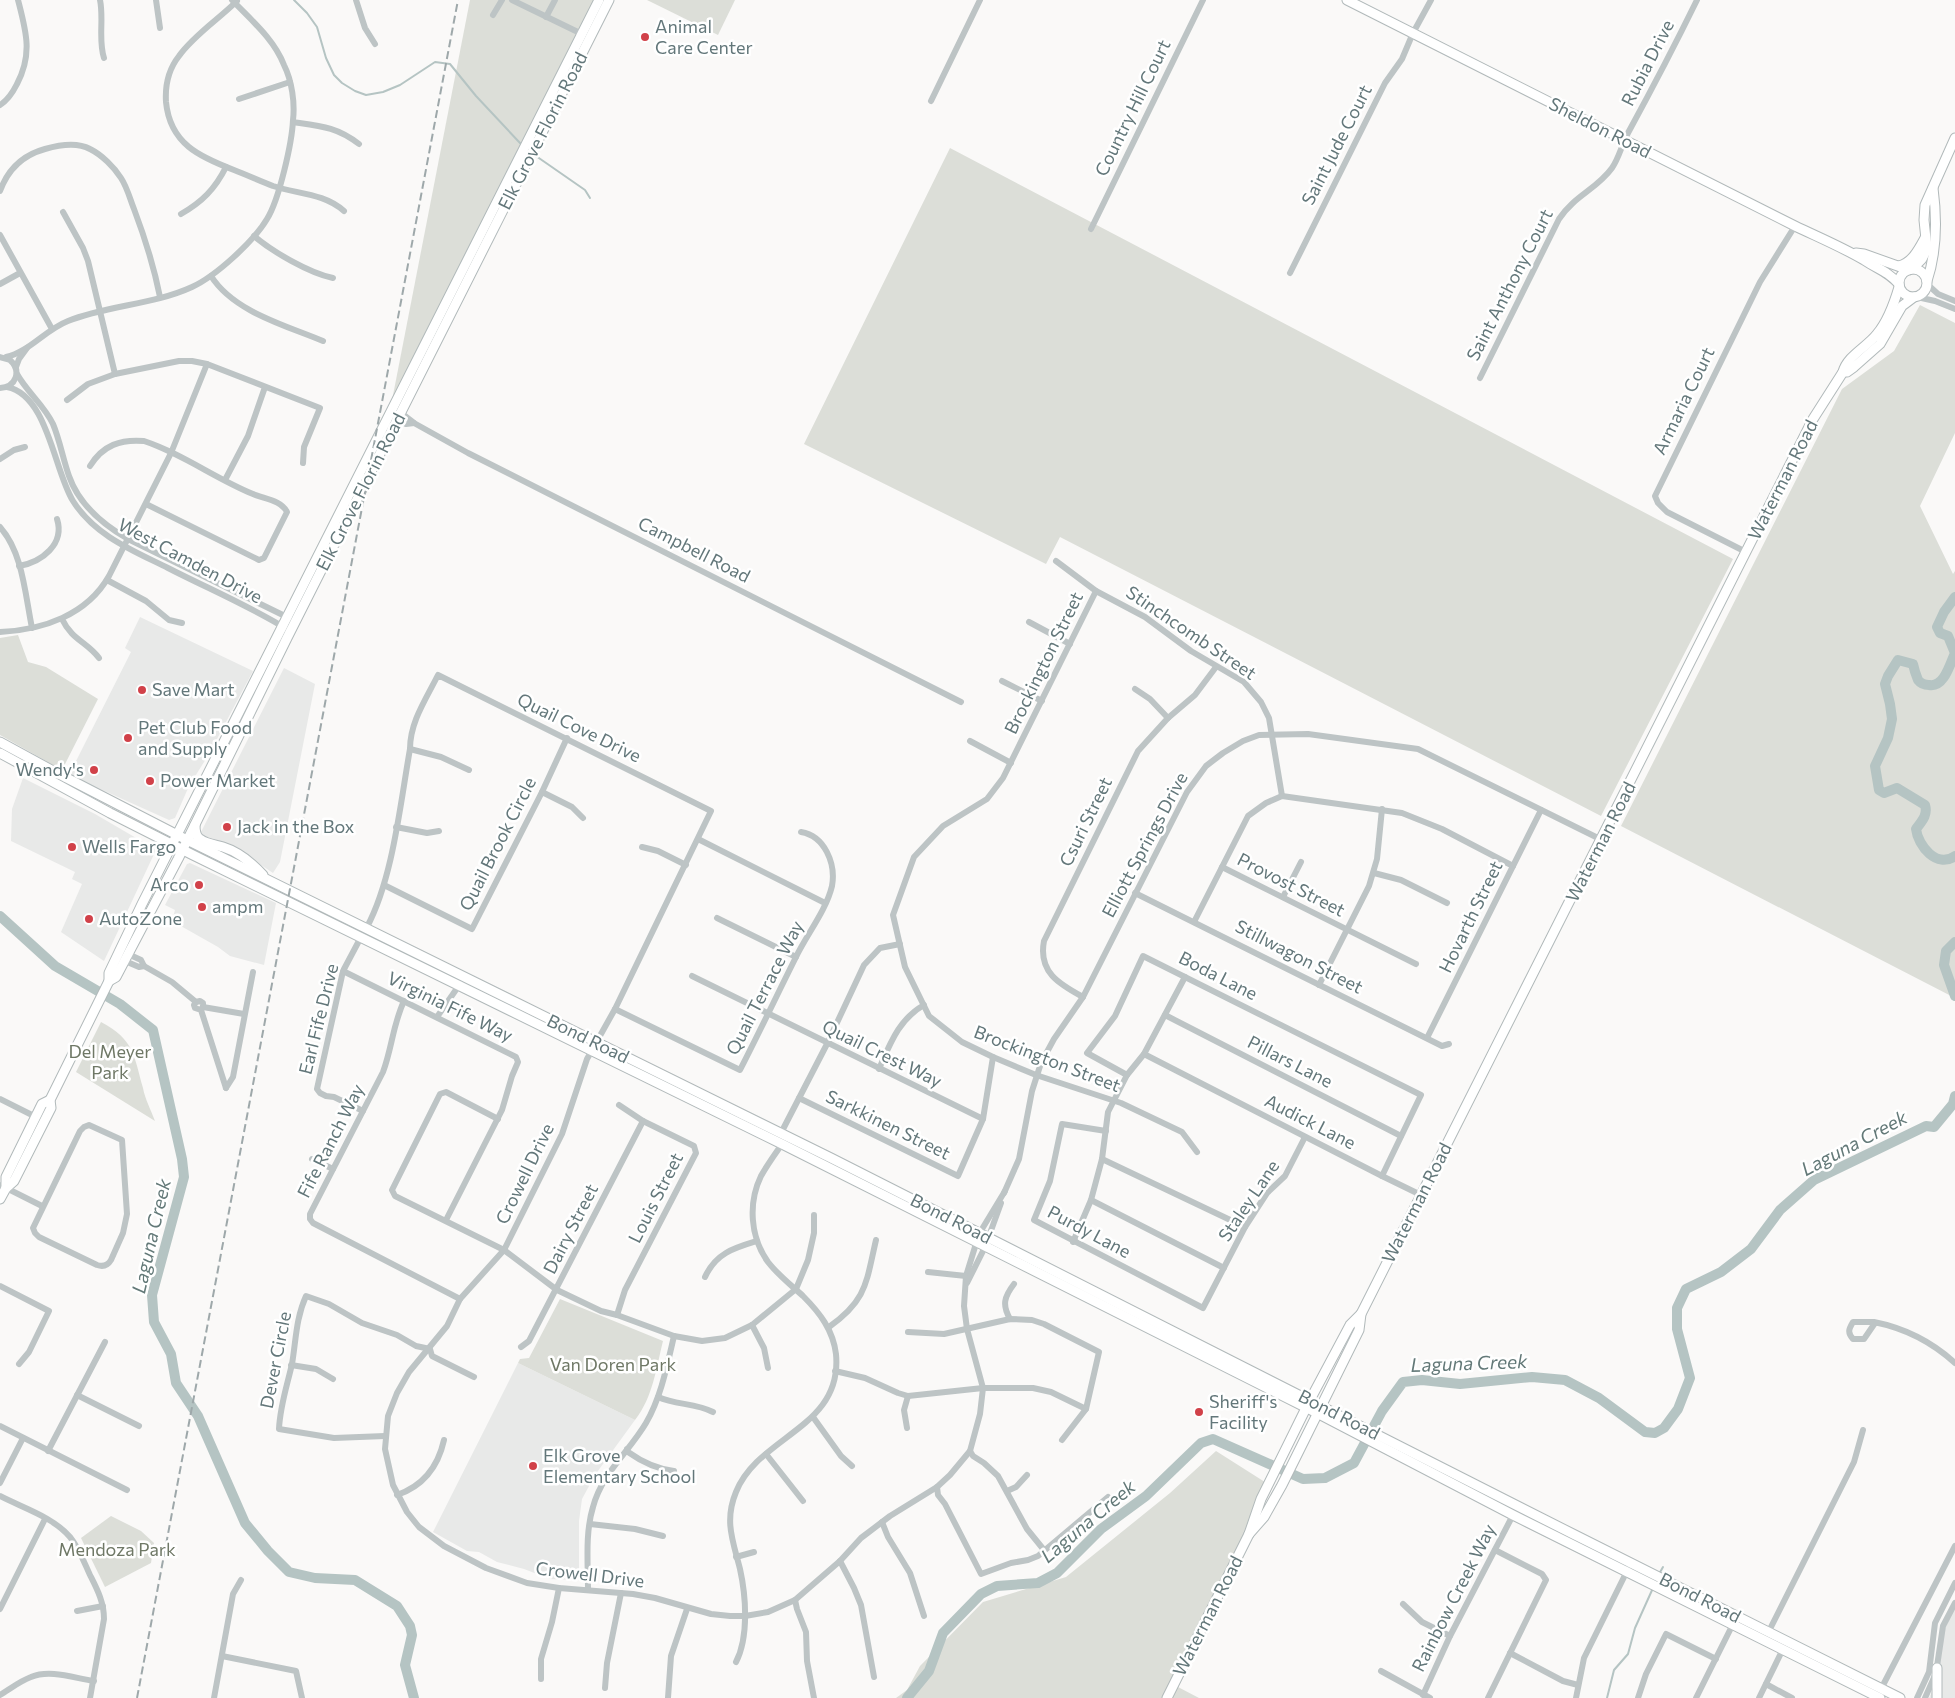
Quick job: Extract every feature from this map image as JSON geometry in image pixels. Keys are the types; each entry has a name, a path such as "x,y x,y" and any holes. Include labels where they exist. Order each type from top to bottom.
{"main road":[{"path":"586,35 590,29 592,13 599,0"},
{"name":"Elk Grove Florin Road","path":"109,981 116,976 239,735 289,624 402,388 586,35 609,0"},
{"name":"Sheldon Road","path":"1347,0 1795,226 1854,253 1891,275 1899,286"},
{"name":"Elk Grove Florin Road","path":"3,1186 14,1181 51,1108 50,1100 109,981 109,973 172,844 260,672 289,624 400,416 586,35"},
{"path":"1933,188 1934,260 1923,293 1916,297 1905,295 1899,286 1903,274 1911,270 1925,254 1927,245 1925,238 1925,205 1955,138"},
{"path":"1899,266 1904,265 1914,256 1925,238"},
{"name":"Sheldon Road","path":"1854,253 1864,254 1911,270"},
{"path":"1911,270 1921,272 1927,283"},
{"name":"Waterman Road","path":"1167,1698 1249,1534 1258,1508 1308,1404 1350,1325 1361,1314 1813,419 1843,372 1845,365 1871,341 1884,325 1893,307 1899,286"},
{"name":"Waterman Road","path":"1843,372 1847,372 1854,367 1880,344 1902,306 1916,297"},
{"path":"400,416 397,411 402,388"},
{"path":"253,706 252,700 258,687 260,672"},
{"path":"238,714 241,717 238,727 239,735"},
{"name":"Bond Road","path":"0,742 8,754 110,813 361,937 781,1133 831,1158 977,1238"},
{"name":"Bond Road","path":"8,754 64,776 187,840 367,927 512,1001 594,1047 782,1144 977,1238 1318,1409 1359,1425 1573,1534 1629,1567"},
{"path":"195,824 196,832 200,839 239,854 255,866 266,879"},
{"path":"309,912 327,916 356,928 367,927"},
{"path":"126,957 121,958 129,941 129,934"},
{"path":"361,937 368,935 412,955 421,955"},
{"path":"460,984 466,982 502,999 512,1001"},
{"name":"Elk Grove Florin Road","path":"0,1199 6,1177 42,1104 50,1100"},
{"path":"782,1144 788,1143 822,1159 831,1158"},
{"name":"Waterman Road","path":"1249,1534 1264,1517 1282,1485 1318,1409 1359,1330 1361,1314"},
{"name":"Bond Road","path":"1318,1409 1353,1433 1513,1514 1644,1574 1734,1624 1782,1644 1880,1694 1900,1698"},
{"path":"1513,1514 1521,1513 1559,1532 1573,1534"},
{"name":"Bond Road","path":"1666,1586 1768,1633 1782,1644"},
{"path":"1937,1668 1937,1698"}],"street":[{"path":"0,104 13,91 25,65 27,40 18,0"},
{"path":"100,0 103,22 102,52 104,58"},
{"path":"156,0 160,28"},
{"path":"356,0 365,28 375,44"},
{"path":"493,15 502,0"},
{"path":"512,0 586,35"},
{"path":"546,17 555,0"},
{"path":"931,101 980,0"},
{"name":"Country Hill Court","path":"1091,229 1202,0"},
{"name":"Saint Jude Court","path":"1290,273 1385,83 1402,59 1413,33 1431,0"},
{"name":"Rubia Drive","path":"1624,140 1697,0"},
{"path":"3,357 15,354 52,328 67,321 192,287 211,276 254,236 268,218 279,188 293,122 290,82 279,54 235,1 179,55 172,66 165,88 166,108 170,120 182,141 200,156 279,188 328,200 344,211"},
{"path":"239,99 290,82"},
{"path":"293,122 331,127 359,144"},
{"name":"Saint Anthony Court","path":"1480,378 1559,218 1571,203 1597,184 1611,170 1624,140"},
{"path":"0,191 8,174 26,156 38,151 62,146 79,146 91,149 112,166 123,180 149,250 160,297"},
{"path":"181,214 210,192 220,180 226,167"},
{"path":"63,212 83,248 95,286 115,374"},
{"name":"Armaria Court","path":"1746,552 1666,512 1655,496 1685,431 1760,282 1795,226"},
{"path":"0,235 52,328"},
{"path":"254,236 281,256 324,276 334,278"},
{"path":"0,284 20,273"},
{"path":"211,276 223,292 237,304 323,341"},
{"path":"1927,283 1938,294 1955,302"},
{"path":"1916,297 1935,301 1955,309"},
{"path":"4,387 14,382 19,359 30,345"},
{"name":"West Camden Drive","path":"3,357 41,404 53,424 68,474 80,497 100,520 128,539 289,624"},
{"path":"66,400 88,384 115,374 179,361 207,364 320,408 304,447 303,463"},
{"path":"0,632 32,628 62,619 89,601 107,580 171,453 207,364"},
{"path":"225,480 248,436 265,386"},
{"name":"West Camden Drive","path":"4,387 20,392 29,401 42,420 52,442 63,481 74,502 95,527 124,546 289,624"},
{"name":"Campbell Road","path":"400,416 406,424 414,423 468,453 961,702"},
{"path":"90,466 104,450 117,442 130,440 144,442 284,506 287,512 264,558 259,560 146,504"},
{"path":"0,459 8,453 25,447"},
{"path":"19,566 36,561 53,546 59,530 57,519"},
{"path":"0,527 14,548 32,628"},
{"name":"Stinchcomb Street","path":"1056,561 1096,591 1146,616 1191,651 1244,682 1261,702 1268,718 1282,796"},
{"path":"107,580 146,601 169,620 182,623"},
{"name":"Brockington Street","path":"1096,591 1003,778 987,799 943,826 914,857 893,915 905,967 929,1016 962,1042 1036,1075 1114,1101 1182,1132 1197,1152"},
{"path":"62,619 72,634 99,658"},
{"path":"1029,622 1070,644"},
{"name":"Csuri Street","path":"1084,997 1071,991 1050,974 1042,958 1044,941 1138,751 1168,718 1195,695 1216,667"},
{"name":"Quail Cove Drive","path":"367,927 384,886 410,749 410,735 438,675 711,811 615,1009 594,1047"},
{"path":"1002,681 1042,701"},
{"path":"1135,689 1150,699 1168,718"},
{"name":"Elliott Springs Drive","path":"1005,1191 1019,1159 1036,1075 1054,1040 1084,997 1187,792 1206,766 1222,753 1259,735 1272,734 1308,734 1418,749 1602,840"},
{"name":"Quail Brook Circle","path":"384,886 472,929 542,792 567,738"},
{"path":"970,742 1011,762"},
{"path":"410,749 440,757 469,770"},
{"path":"542,792 572,807 583,818"},
{"path":"1194,922 1248,816 1266,802 1282,796 1402,813 1421,819 1513,866"},
{"path":"1319,985 1370,886 1374,872 1382,809"},
{"name":"Hovarth Street","path":"1427,1038 1541,810"},
{"path":"396,827 427,833 440,830"},
{"name":"Quail Terrace Way","path":"615,1009 740,1070 825,903 832,884 831,864 821,842 813,836 801,832"},
{"path":"698,840 825,903"},
{"path":"642,847 658,851 686,865"},
{"path":"1283,897 1301,862"},
{"name":"Provost Street","path":"1222,867 1416,964"},
{"path":"1374,872 1401,880 1447,903"},
{"name":"Stillwagon Street","path":"1135,893 1442,1046 1449,1044"},
{"path":"717,918 796,957"},
{"name":"Earl Fife Drive","path":"361,937 344,971 317,1089 326,1096 334,1097 363,1111"},
{"path":"781,1133 827,1044 864,965 880,948 900,944"},
{"name":"Boda Lane","path":"1127,1075 1087,1053 1115,1016 1143,956 1421,1095 1401,1136"},
{"path":"126,957 139,967 144,966 172,982 196,1002 202,1002 202,1008 226,1088 232,1077 253,972"},
{"name":"Virginia Fife Way","path":"344,971 516,1057 518,1062 498,1119 446,1220"},
{"name":"Quail Crest Way","path":"692,976 768,1016 983,1119"},
{"path":"1073,1242 1092,1200 1102,1158 1108,1112 1127,1075 1144,1054 1185,976"},
{"path":"436,1017 460,984"},
{"name":"Fife Ranch Way","path":"404,1001 392,1032 389,1055 383,1072 310,1214 310,1219 313,1223 460,1299"},
{"path":"879,1069 899,1027 911,1012 924,1005"},
{"path":"202,1008 244,1014"},
{"name":"Pillars Lane","path":"1165,1016 1401,1136"},
{"name":"Crowell Drive","path":"594,1047 587,1059 562,1134 504,1250 460,1299 447,1326 430,1349 409,1372 396,1393 388,1416 385,1436 386,1461 397,1495 415,1522 428,1535 444,1546 499,1574 559,1588 655,1598 687,1609 717,1615 745,1616 768,1612 795,1600 840,1561 861,1538 882,1522 937,1487 970,1451 980,1414 983,1388 967,1329 964,1306 967,1285 966,1276 977,1238 1005,1191"},
{"name":"Audick Lane","path":"1144,1054 1421,1196"},
{"name":"Sarkkinen Street","path":"799,1098 958,1176 983,1119 993,1057"},
{"path":"498,1119 446,1092 440,1094 392,1190 395,1196 504,1250 557,1290 601,1310 674,1336 702,1341 725,1338 752,1325 796,1290 808,1260 814,1233 814,1215"},
{"path":"0,1099 36,1117"},
{"name":"Louis Street","path":"616,1315 625,1290 696,1153 694,1146 643,1121 619,1105"},
{"name":"Dairy Street","path":"521,1347 529,1341 557,1290 643,1121"},
{"name":"Purdy Lane","path":"1106,1131 1062,1124 1050,1181 1034,1220 1073,1242 1203,1308"},
{"path":"92,1125 122,1140 127,1214 121,1238 108,1264 97,1265 37,1235 34,1230 34,1224 42,1206 82,1128 92,1125"},
{"path":"1382,1176 1401,1136"},
{"name":"Staley Lane","path":"1203,1308 1245,1227 1268,1193 1285,1176 1306,1137"},
{"path":"736,1662 743,1644 745,1616 741,1576 730,1533 732,1504 741,1481 752,1467 813,1417 827,1398 835,1371 836,1353 829,1327 816,1310 768,1262 757,1241 753,1220 754,1196 762,1174 782,1144"},
{"path":"1102,1158 1245,1227"},
{"path":"312,1159 333,1169"},
{"path":"3,1186 42,1206"},
{"name":"Crowell Drive","path":"967,1285 987,1243 1005,1191"},
{"path":"1092,1200 1224,1268"},
{"path":"829,1327 850,1311 860,1297 876,1240"},
{"path":"705,1277 712,1264 724,1253 757,1241"},
{"path":"928,1272 966,1276"},
{"path":"1010,1319 1004,1310 1004,1304 1014,1284"},
{"path":"0,1286 49,1312 28,1352 19,1364"},
{"name":"Dever Circle","path":"385,1436 334,1438 279,1429 281,1407 291,1365 297,1322 306,1296 329,1304 362,1323 397,1335 416,1346 430,1349"},
{"path":"908,1332 944,1334 1010,1319 1032,1320 1044,1324 1099,1352 1086,1409 1062,1440"},
{"path":"1875,1323 1864,1339 1853,1339 1849,1334 1849,1328 1853,1322 1875,1323 1897,1328 1919,1337 1955,1363"},
{"path":"752,1325 764,1348 768,1368"},
{"path":"588,1590 590,1524 593,1507 602,1483 646,1423 658,1397 674,1336"},
{"path":"48,1451 106,1342"},
{"path":"430,1349 432,1356 474,1377"},
{"path":"291,1365 316,1369 333,1379"},
{"path":"835,1371 865,1378 908,1396 983,1388 1039,1388 1086,1409"},
{"path":"77,1395 139,1426"},
{"path":"908,1396 904,1410 908,1428"},
{"path":"658,1397 673,1403 697,1406 713,1412"},
{"path":"813,1417 841,1456 852,1466"},
{"path":"0,1426 127,1490"},
{"path":"1768,1633 1854,1462 1863,1430"},
{"path":"0,1483 23,1438"},
{"path":"397,1495 410,1491 425,1480 441,1451 444,1440"},
{"path":"627,1449 628,1452 642,1462 674,1470"},
{"path":"970,1451 973,1456 984,1462 994,1471 1028,1529 1044,1550"},
{"path":"766,1454 803,1500"},
{"path":"1007,1491 1016,1487 1027,1475"},
{"path":"937,1487 938,1495 945,1504 981,1574 1038,1556 1108,1497"},
{"path":"0,1496 61,1529 74,1543 98,1591 103,1606 104,1625 90,1698"},
{"name":"Rainbow Creek Way","path":"1423,1694 1450,1636 1513,1514"},
{"path":"0,1609 45,1519"},
{"path":"882,1522 888,1537 910,1573 924,1616"},
{"path":"590,1524 635,1529 663,1536"},
{"path":"1880,1694 1955,1546"},
{"path":"1488,1698 1546,1580 1542,1574 1495,1550"},
{"path":"736,1557 754,1552"},
{"path":"840,1561 860,1604 874,1677"},
{"path":"1576,1698 1580,1670 1588,1648 1629,1567"},
{"path":"214,1698 233,1594 242,1580"},
{"path":"1917,1698 1929,1672 1935,1623 1955,1583"},
{"path":"541,1680 541,1659 552,1622 559,1588"},
{"path":"606,1688 607,1663 621,1593"},
{"path":"795,1600 806,1632 809,1676 814,1698"},
{"path":"1928,1697 1937,1668 1941,1634 1955,1603"},
{"path":"1403,1604 1422,1622 1450,1636"},
{"path":"77,1611 103,1606"},
{"path":"668,1698 671,1656 687,1609"},
{"path":"1696,1698 1734,1624"},
{"path":"1638,1698 1646,1674 1666,1634 1716,1660"},
{"path":"1759,1698 1782,1644"},
{"path":"1510,1654 1563,1681 1578,1685"},
{"path":"222,1656 296,1671 302,1698"},
{"path":"1381,1671 1430,1698"},
{"path":"0,1695 28,1678 39,1675 50,1674 94,1681"},
{"path":"1766,1684 1792,1698"}],"shaded area":[{"path":"140,617 253,671 209,754 189,786 175,818 169,820 69,775 131,652 125,648"},
{"path":"284,668 315,684 280,862 273,873 237,849 204,836 201,832"},
{"path":"23,778 95,814 155,849 104,961 61,932 82,884 72,879 75,872 11,841 12,809"},
{"path":"190,863 276,903 264,965 230,956 218,947 172,921 175,910 165,905 187,864"},
{"name":"Elk Grove Elementary School","path":"518,1363 635,1420 595,1475 582,1499 579,1521 579,1577 576,1580 550,1579 524,1569 497,1562 479,1552 467,1551 433,1532"},
{"path":"1955,1605 1955,1698 1929,1698 1938,1679 1943,1634"}],"green space":[{"path":"470,0 612,0 380,462"},
{"path":"647,0 735,0 718,35"},
{"path":"950,148 1733,559 1601,816 1060,537 1046,564 804,444"},
{"path":"1920,305 1955,323 1955,433 1920,506 1953,574 1955,571 1955,998 1621,826 1842,389 1894,351"},
{"path":"18,635 28,662 46,667 98,699 62,770 0,735 0,638"},
{"name":"Del Meyer Park","path":"101,1022 120,1035 131,1049 145,1096 155,1121 76,1072"},
{"name":"Van Doren Park","path":"560,1299 663,1341 650,1392 635,1420 518,1363 520,1359 529,1358"},
{"path":"1216,1451 1268,1484 1240,1552 1178,1687 1199,1698 896,1698 907,1690 920,1666 983,1602 1066,1577 1170,1493"},
{"name":"Mendoza Park","path":"111,1516 141,1531 154,1543 151,1563 105,1587 81,1538"}],"waterway":[{"path":"294,0 317,27 326,58 334,75 342,83 366,95 383,92 400,85 435,62 450,64 476,96 520,143"},
{"path":"536,156 585,190 590,198"},
{"name":"Laguna Creek","path":"1955,597 1944,612 1937,627 1940,633 1948,636 1955,653 1949,669 1939,683 1934,685 1923,684 1918,680 1913,664 1898,660 1888,676 1885,684 1892,719 1888,738 1875,766 1879,790 1884,793 1897,788 1925,805 1925,815 1916,829 1924,848 1935,858 1942,860 1955,856"},
{"name":"Laguna Creek","path":"0,916 55,966 120,1004 153,1030 182,1159 184,1177 152,1295 154,1322 171,1354 176,1383 198,1416 245,1523 268,1551 289,1572 315,1578 355,1580 397,1606 410,1626 412,1635 405,1665 414,1698"},
{"name":"Laguna Creek","path":"1955,942 1946,951 1944,965 1955,996"},
{"name":"Laguna Creek","path":"907,1698 929,1671 943,1633 981,1594 997,1586 1038,1583 1057,1573 1101,1529 1146,1496 1201,1443 1213,1439 1303,1479 1325,1478 1354,1463 1382,1411 1403,1382 1422,1380 1460,1384 1532,1377 1565,1380 1599,1398 1645,1432 1655,1433 1664,1428 1678,1409 1690,1378 1677,1329 1677,1308 1686,1289 1721,1272 1751,1249 1780,1210 1814,1180 1926,1126 1934,1127 1953,1104 1955,1096"},
{"path":"1659,1574 1663,1567"},
{"path":"1607,1698 1614,1670 1628,1654 1635,1628 1653,1588"}],"railway":[{"path":"137,1698 458,0"}],"place":[{"name":"Animal Care Center","path":"645,37"},
{"name":"Save Mart","path":"142,690"},
{"name":"Pet Club Food and Supply","path":"128,738"},
{"name":"Wendy's","path":"94,770"},
{"name":"Power Market","path":"150,781"},
{"name":"Jack in the Box","path":"227,827"},
{"name":"Wells Fargo","path":"72,847"},
{"name":"Arco","path":"199,885"},
{"name":"ampm","path":"202,907"},
{"name":"AutoZone","path":"89,919"},
{"name":"Sheriff's Facility","path":"1199,1412"},
{"name":"Elk Grove Elementary School","path":"533,1466"}]}
